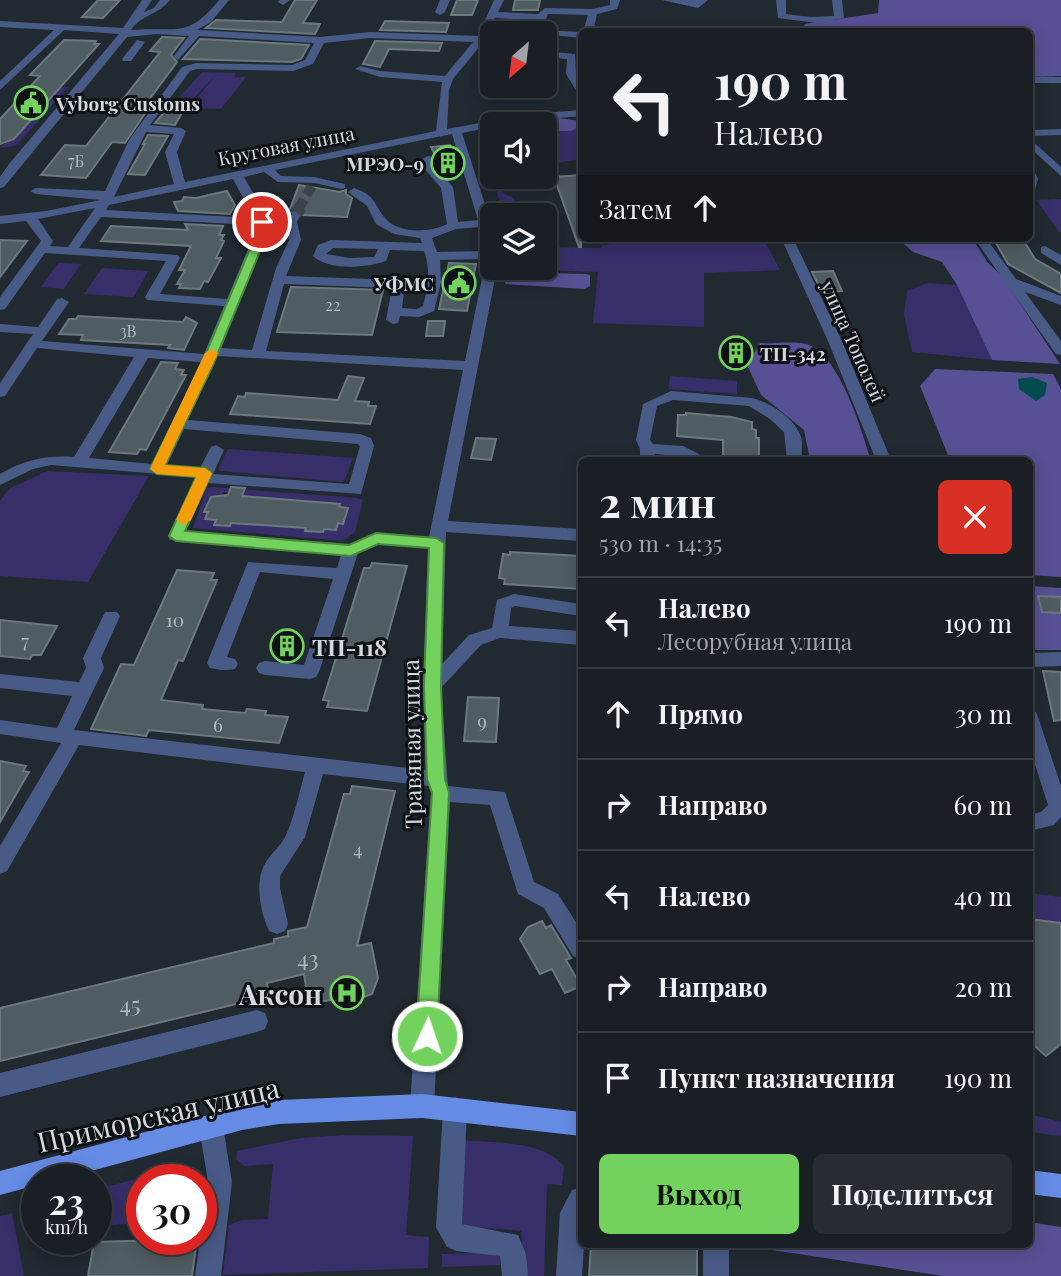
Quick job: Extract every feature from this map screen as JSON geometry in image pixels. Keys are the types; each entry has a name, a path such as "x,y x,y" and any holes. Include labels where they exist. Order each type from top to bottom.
{"main road":[{"name":"Приморская улица","path":"0,1183 211,1126 279,1112 422,1106 578,1124"},
{"path":"1033,1182 1061,1186"}],"street":[{"path":"0,186 13,166 115,46 147,0"},
{"path":"132,19 157,9 165,0"},
{"path":"178,57 191,33 208,20 225,0"},
{"path":"440,12 445,0"},
{"path":"489,21 494,15 499,0"},
{"path":"540,21 545,11 593,12 614,8 615,0"},
{"path":"667,0 701,2"},
{"path":"780,0 781,16 800,20 839,18 837,0"},
{"path":"589,28 593,12"},
{"path":"494,15 541,18"},
{"path":"791,28 800,20"},
{"path":"0,24 124,33 191,33 320,40 370,35 480,39"},
{"path":"0,87 61,27"},
{"path":"557,34 578,35"},
{"path":"364,47 370,35"},
{"path":"71,251 103,204 134,140 186,69 196,66 293,68 309,62 320,40"},
{"path":"441,133 444,90 448,79 477,50 480,42"},
{"path":"115,46 138,44 127,59"},
{"path":"557,55 572,56 571,74 578,85"},
{"path":"359,69 380,74 448,79"},
{"path":"1033,80 1061,80"},
{"name":"Круговая улица","path":"0,219 30,218 103,204 236,173 456,130 530,117 578,113"},
{"path":"142,128 181,131 172,152 180,185"},
{"name":"Травяная улица","path":"456,130 480,207"},
{"path":"1033,134 1058,138"},
{"path":"1033,145 1061,173"},
{"path":"428,159 431,169 447,187 453,226"},
{"path":"265,167 278,179 341,186"},
{"path":"157,469 211,356 260,239 262,222 236,173"},
{"path":"46,215 52,201 51,192 59,179"},
{"path":"36,191 103,204 262,222"},
{"path":"281,280 398,284 393,316 419,313 429,308 435,282 435,264 428,246 380,221 372,204 354,192"},
{"path":"258,354 281,280 282,268 295,240 290,222 294,215"},
{"path":"0,306 47,241 46,236 30,218"},
{"path":"428,246 440,233 453,226 480,223"},
{"name":"улица Тополей","path":"789,242 835,341 883,457"},
{"path":"983,242 1061,351"},
{"path":"385,245 480,251"},
{"path":"41,249 174,258 152,297 233,303"},
{"path":"1045,250 1061,261"},
{"name":"Травяная улица","path":"422,1106 438,786 432,686 438,535 471,366 485,323 489,280"},
{"path":"1011,281 1061,301"},
{"path":"0,393 62,302"},
{"path":"0,328 37,338 143,354 258,354 471,366"},
{"path":"441,365 444,349"},
{"path":"79,463 143,354"},
{"path":"694,457 683,452 647,455 643,440 650,404 671,395 752,402 786,426 792,435 794,457"},
{"path":"0,480 28,465 51,460 355,490 367,446 366,441 360,439 178,424"},
{"path":"216,450 176,536 351,550 376,538 578,535"},
{"path":"265,668 310,672 351,550"},
{"path":"229,664 216,663 254,566 343,574"},
{"path":"500,632 503,604 514,600 578,610"},
{"path":"0,865 68,737 94,668 92,658 111,616"},
{"path":"432,686 475,639 500,632 578,638"},
{"path":"1033,660 1061,659"},
{"path":"0,681 84,690"},
{"path":"0,727 316,766 498,798 525,888 551,901 578,944"},
{"path":"1033,728 1059,807 1047,819 1033,822"},
{"path":"277,924 277,910 268,888 270,875 276,862 291,846 316,766"},
{"path":"0,1085 257,1021"},
{"path":"455,1109 449,1227 456,1238 509,1244 515,1276"},
{"path":"208,1276 220,1182 211,1126"},
{"path":"569,1276 573,1213 578,1204"},
{"path":"716,1248 716,1276"}],"shaded area":[{"path":"879,0 1061,0 1061,76 1033,77 1033,28 802,28 805,24 878,13"},
{"path":"202,72 236,73 234,77 246,77 221,109 189,108 215,76 194,98 180,97"},
{"path":"61,87 68,87 17,145 4,148 0,146 14,139"},
{"path":"557,118 578,121 578,128 571,131 557,131"},
{"path":"578,125 578,159 557,163 557,126"},
{"path":"496,189 502,189 504,194 514,198 516,203 500,203"},
{"path":"1061,199 1061,232 1059,232 1036,200"},
{"path":"624,242 765,242 780,270 704,273 704,327 593,323 598,272 557,271 557,247 602,248 602,245"},
{"path":"902,242 975,242 988,263 1002,276 1060,364 992,360 957,285 942,262 913,252"},
{"path":"58,263 81,264 64,289 41,287"},
{"path":"102,268 148,271 134,297 84,294"},
{"path":"557,273 590,275 590,286 585,289 505,284 506,280 557,280"},
{"path":"927,283 957,285 992,360 912,352 904,315 907,291"},
{"path":"760,343 804,344 820,353 840,379 870,457 809,457 804,430 761,395 747,365"},
{"path":"935,369 1053,374 1061,389 1061,577 1033,575 1033,457 949,457 920,386"},
{"path":"670,376 737,381 737,394 669,389"},
{"path":"228,449 353,458 342,482 218,470"},
{"path":"47,471 149,476 88,582 0,576 0,501 9,489"},
{"path":"207,488 363,500 355,532 343,541 193,528","holes":["223,492 231,492 230,495 332,503 340,501 339,507 347,508 343,523 338,523 336,530 324,529 323,532 305,531 306,528 231,523 230,526 215,525 216,520 205,519 208,512 204,512 210,498 220,498"]},
{"path":"1033,586 1061,588 1061,650 1033,650"},
{"path":"1033,894 1061,897 1061,923 1033,920"},
{"path":"1033,1115 1061,1122 1061,1136 1033,1132"},
{"path":"346,1135 413,1136 406,1235 429,1237 428,1268 223,1275 229,1225 242,1220 268,1219 273,1164 244,1166 236,1159 237,1151 300,1138"},
{"path":"459,1140 529,1147 554,1157 564,1166 562,1185 547,1184 544,1276 524,1276 521,1231 456,1225"},
{"path":"126,1182 126,1224 112,1225 112,1185"},
{"path":"12,1213 24,1276 0,1276 0,1216"},
{"path":"1033,1223 1061,1227 1061,1276 943,1276 759,1248 1033,1248"},
{"path":"500,1252 500,1265 442,1267 442,1254"}],"water":[{"path":"1032,377 1047,383 1045,395 1036,401 1019,389 1018,379"}],"building":[{"path":"98,0 120,0 103,18 82,17"},
{"path":"295,0 317,0 303,23 320,24 315,34 206,28 216,20 282,22"},
{"path":"457,0 478,0 472,15 451,15"},
{"path":"515,0 540,0 538,10 513,10"},
{"path":"385,21 449,23 446,32 380,30"},
{"path":"162,37 184,38 171,55 177,62 140,112 146,112 125,143 112,142 86,178 41,175 65,145 86,146 160,52 150,51"},
{"path":"200,39 309,45 301,59 292,62 183,59"},
{"name":"Vyborg Customs","path":"64,40 96,41 94,44 99,44 14,139 0,144 0,119 40,76 30,75"},
{"path":"375,41 442,43 439,51 389,49 380,67 363,64"},
{"path":"171,104 183,111 175,125 155,123"},
{"path":"148,135 168,136 145,175 128,174 145,144"},
{"name":"МРЭО-9","path":"450,145 460,170 444,172 431,147"},
{"path":"578,175 579,247 557,185 557,177"},
{"path":"299,185 340,192 346,190 346,194 352,198 347,217 302,215 295,209 290,209"},
{"path":"227,191 235,205 230,214 178,211 174,202 182,201 184,197 196,198"},
{"path":"185,224 223,226 219,235 224,235 221,240 224,241 216,258 221,258 208,282 204,281 200,289 179,288 181,284 177,284 185,270 179,270 191,246 101,241 111,226 188,230"},
{"path":"0,240 27,241 0,277"},
{"path":"995,242 1024,242 1035,259 1061,274 1061,293 1008,264"},
{"path":"449,263 476,264 467,311 439,309"},
{"path":"833,271 842,291 822,292 812,272"},
{"path":"291,287 383,290 372,335 277,332"},
{"path":"78,316 183,322 186,317 197,323 184,350 168,348 170,345 81,340 83,335 59,334 69,319 76,319"},
{"path":"428,321 445,321 443,336 426,336"},
{"path":"161,362 178,363 175,369 184,370 181,375 186,375 146,450 140,449 137,454 109,452"},
{"path":"348,376 364,378 355,401 369,402 368,406 376,406 370,424 230,414 238,396 245,397 246,393 338,400"},
{"path":"678,415 731,417 752,422 752,429 756,430 756,438 759,438 759,457 723,457 723,440 677,436"},
{"path":"476,438 496,439 491,460 471,458"},
{"path":"231,487 245,488 242,496 340,504 339,507 348,508 343,524 338,523 336,530 324,529 323,532 305,531 306,528 231,523 230,526 214,525 216,520 205,519 208,512 204,512 211,497 228,495"},
{"path":"510,552 578,556 578,589 504,584 505,579 499,578 503,554 510,555"},
{"path":"372,563 407,566 367,711 327,707 329,701 323,700 364,568 370,568"},
{"path":"177,570 214,573 211,580 217,580 183,661 178,660 161,700 203,705 202,709 245,713 247,709 266,711 265,715 288,717 279,743 149,730 146,736 91,729 121,664 134,665"},
{"path":"1038,596 1061,597 1061,613 1042,612"},
{"path":"0,620 57,626 41,655 32,655 30,659 0,656"},
{"path":"1043,671 1061,672 1061,720 1054,721"},
{"path":"468,697 499,698 496,742 464,741"},
{"path":"0,761 26,766 23,771 29,772 0,822"},
{"path":"352,786 395,791 357,946 371,943 378,978 372,994 345,1004 343,997 321,1002 320,997 308,1000 304,974 267,983 268,991 252,995 253,1000 0,1061 0,1008 274,943 274,939 288,936 288,931 307,927 344,794 350,794"},
{"path":"1033,920 1061,923 1061,1044 1046,1056 1033,1045"},
{"path":"542,921 546,928 551,925 571,958 566,960 578,981 578,987 565,993 552,969 540,974 520,939 528,927"},
{"path":"112,1241 126,1241 126,1255 195,1255 192,1276 88,1276 92,1255 112,1255"},
{"path":"591,1248 697,1248 697,1276 589,1276"}],"tunnel":[{"path":"299,208 312,186"},
{"path":"294,215 301,207"}],"slow traffic":[{"path":"184,520 205,473 157,469 212,353"}],"place":[{"name":"Vyborg Customs","path":"31,103"},
{"name":"МРЭО-9","path":"448,163"},
{"name":"УФМС","path":"459,283"},
{"name":"ТП-342","path":"736,353"},
{"name":"ТП-118","path":"287,646"},
{"name":"Аксон","path":"347,993"}],"route":[{"path":"262,222 260,239 207,365 157,469 205,473 176,536 351,550 376,538 436,543 432,686 436,779 440,793 427,1036"}]}
